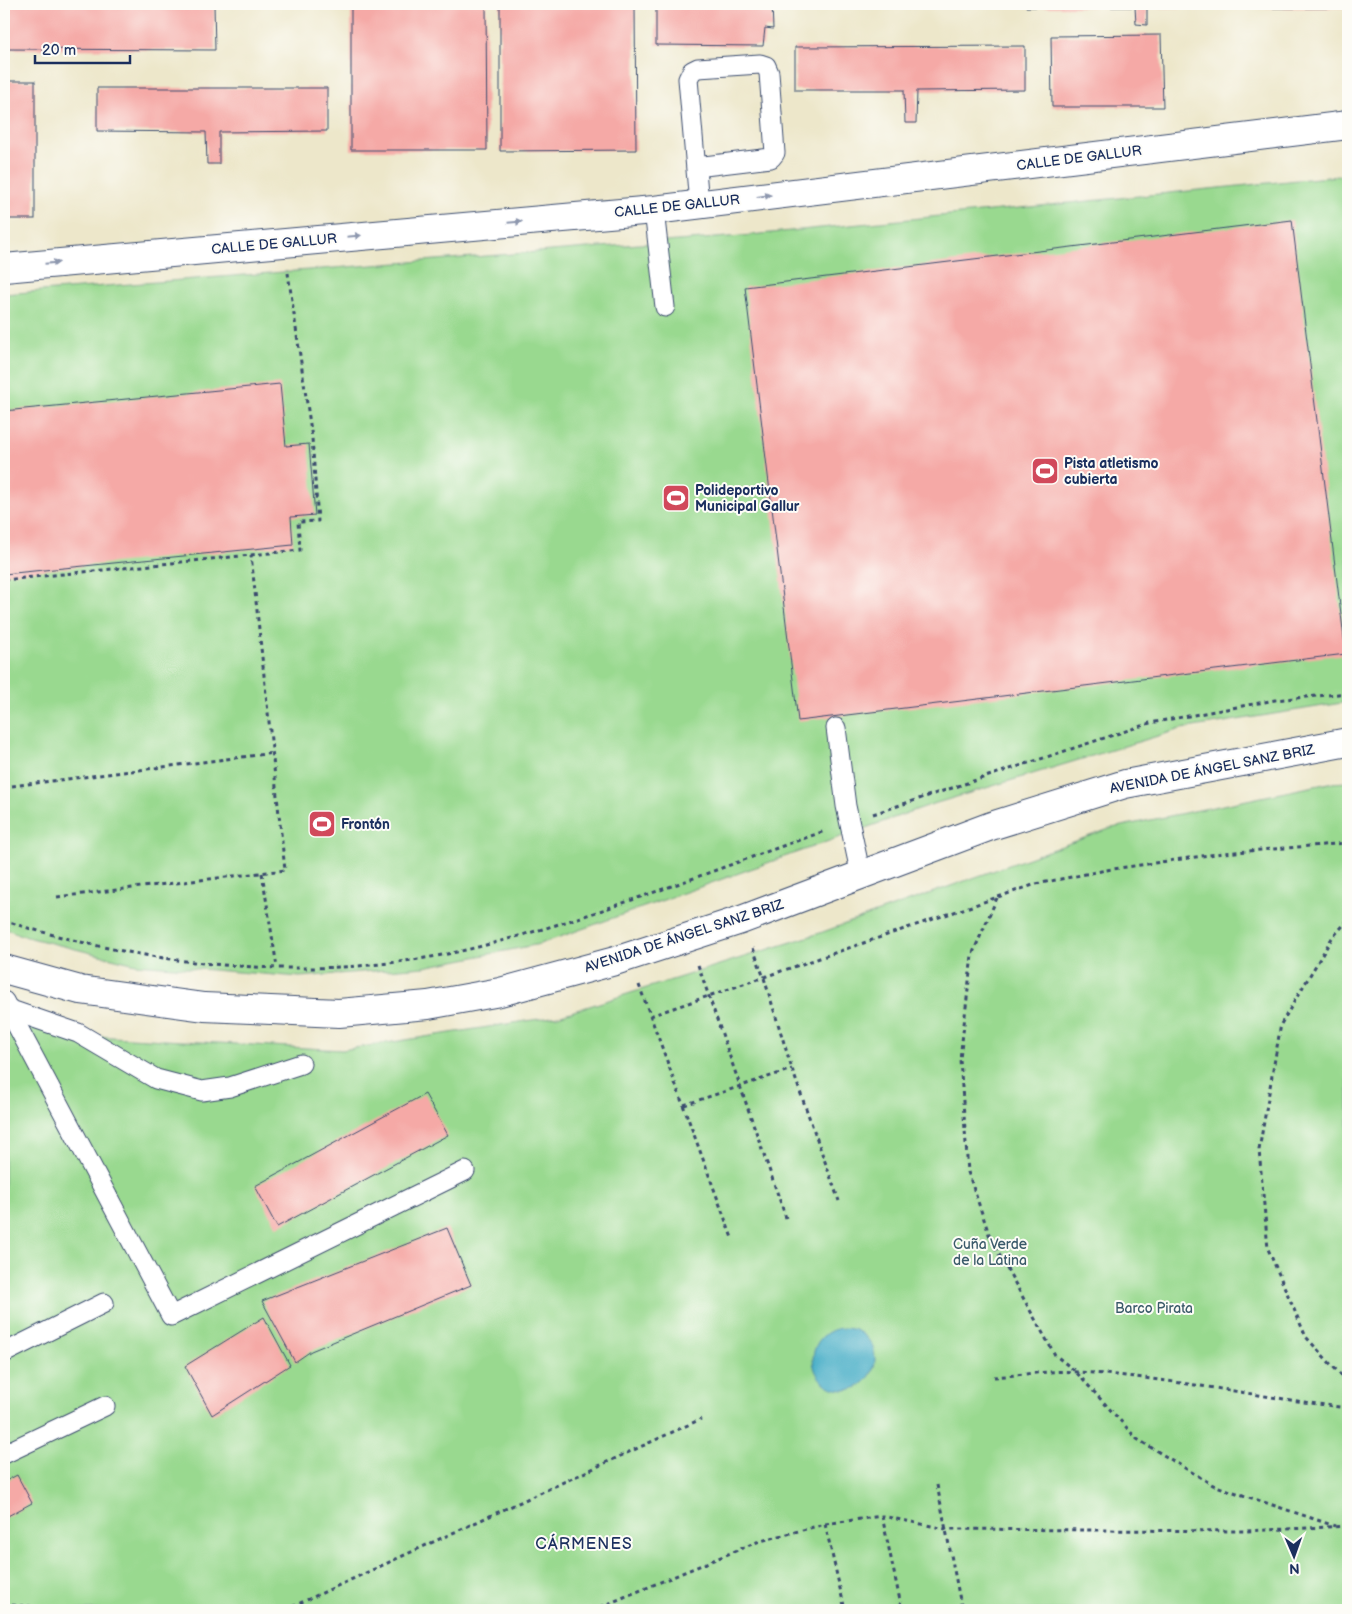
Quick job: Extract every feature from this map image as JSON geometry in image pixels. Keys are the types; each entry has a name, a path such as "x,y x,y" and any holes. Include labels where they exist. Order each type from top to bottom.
{"street":[{"name":"CALLE DE GALLUR","path":"4,268 654,210 1348,125"},
{"name":"AVENIDA DE ÁNGEL SANZ BRIZ","path":"4,969 80,990 204,1007 339,1013 428,1005 500,992 628,956 741,920 991,826 1125,784 1348,742"}],"lane":[{"path":"696,167 772,158 774,153 769,73 766,66 752,64 698,68 692,71 688,79 699,204"},
{"path":"654,210 665,307"},
{"path":"836,728 860,876"},
{"path":"6,1005 78,1033 156,1079 202,1092 230,1087 301,1064"},
{"path":"6,1005 171,1316 465,1171"},
{"path":"4,1354 104,1303"},
{"path":"4,1454 105,1406"}],"path":[{"path":"4,580 300,550 298,522 318,521 312,438 283,243"},
{"path":"57,897 285,870 274,753 251,555"},
{"path":"4,920 117,951 207,964 336,967 414,958 476,947 548,927 984,776 1150,723 1275,700 1348,693"},
{"path":"4,787 274,753"},
{"path":"650,1016 1036,884 1106,870 1223,853 1348,843"},
{"path":"262,873 276,967"},
{"path":"997,898 972,956 960,1059 968,1172 991,1240 1055,1355 1075,1371 1137,1439 1213,1485 1335,1526"},
{"path":"741,920 764,978 792,1069 840,1201"},
{"path":"1348,920 1332,938 1281,1024 1259,1150 1268,1249 1306,1337 1348,1383"},
{"path":"688,936 738,1086 786,1218"},
{"path":"628,956 732,1238"},
{"path":"684,1105 792,1069"},
{"path":"994,1377 1075,1371 1165,1379 1283,1400 1348,1408"},
{"path":"285,1610 701,1419"},
{"path":"937,1485 962,1610"},
{"path":"593,1610 757,1542 825,1524 882,1516 946,1530 1246,1531 1348,1526"},
{"path":"882,1516 902,1610"},
{"path":"825,1524 845,1610"},
{"path":"4,1605 29,1606 45,1610"}],"green space":[{"name":"Polideportivo Municipal Gallur","path":"1348,175 1348,702 1181,729 930,805 540,944 424,967 300,977 136,964 27,937 4,928 4,294 741,236"},
{"name":"Cuña Verde de la Latina","path":"1348,782 1348,1610 4,1610 4,1006 94,1036 342,1050 558,1016 820,933 1112,828 1329,783"}],"water":[{"path":"844,1328 861,1333 866,1337 870,1342 875,1359 870,1376 866,1381 861,1385 844,1390 827,1385 822,1381 818,1376 813,1359 818,1342 822,1337 827,1333"}],"building":[{"path":"4,4 214,4 215,50 4,49"},
{"path":"351,4 486,4 487,150 351,150"},
{"path":"500,4 635,4 636,150 500,151"},
{"path":"656,4 772,4 773,29 765,28 763,46 656,45"},
{"path":"1026,4 1348,4 1348,8 1147,8 1147,25 1136,24 1135,7 1026,7"},
{"path":"1161,35 1163,107 1052,107 1051,36"},
{"path":"1025,46 1025,90 917,91 916,123 905,123 904,90 795,90 795,47"},
{"path":"4,81 35,81 35,219 4,219"},
{"path":"97,88 327,88 327,131 219,132 219,164 207,164 206,132 97,131"},
{"name":"Pista atletismo cubierta","path":"1292,220 1346,654 798,721 745,287"},
{"path":"280,384 286,446 309,444 315,515 291,517 293,545 4,574 4,463 7,463 4,411"},
{"path":"425,1094 448,1135 277,1227 255,1186"},
{"path":"447,1228 471,1285 311,1351 295,1362 262,1301"},
{"path":"264,1317 290,1365 212,1415 185,1366"},
{"path":"17,1475 32,1503 4,1518 4,1482"}],"place":[{"name":"Pista atletismo cubierta","path":"1045,471"},
{"name":"Polideportivo Municipal Gallur","path":"676,498"},
{"name":"Frontón","path":"322,824"}],"district":[{"name":"CÁRMENES","path":"584,1544"}],"park label":[{"name":"Barco Pirata","path":"1154,1308"}]}
